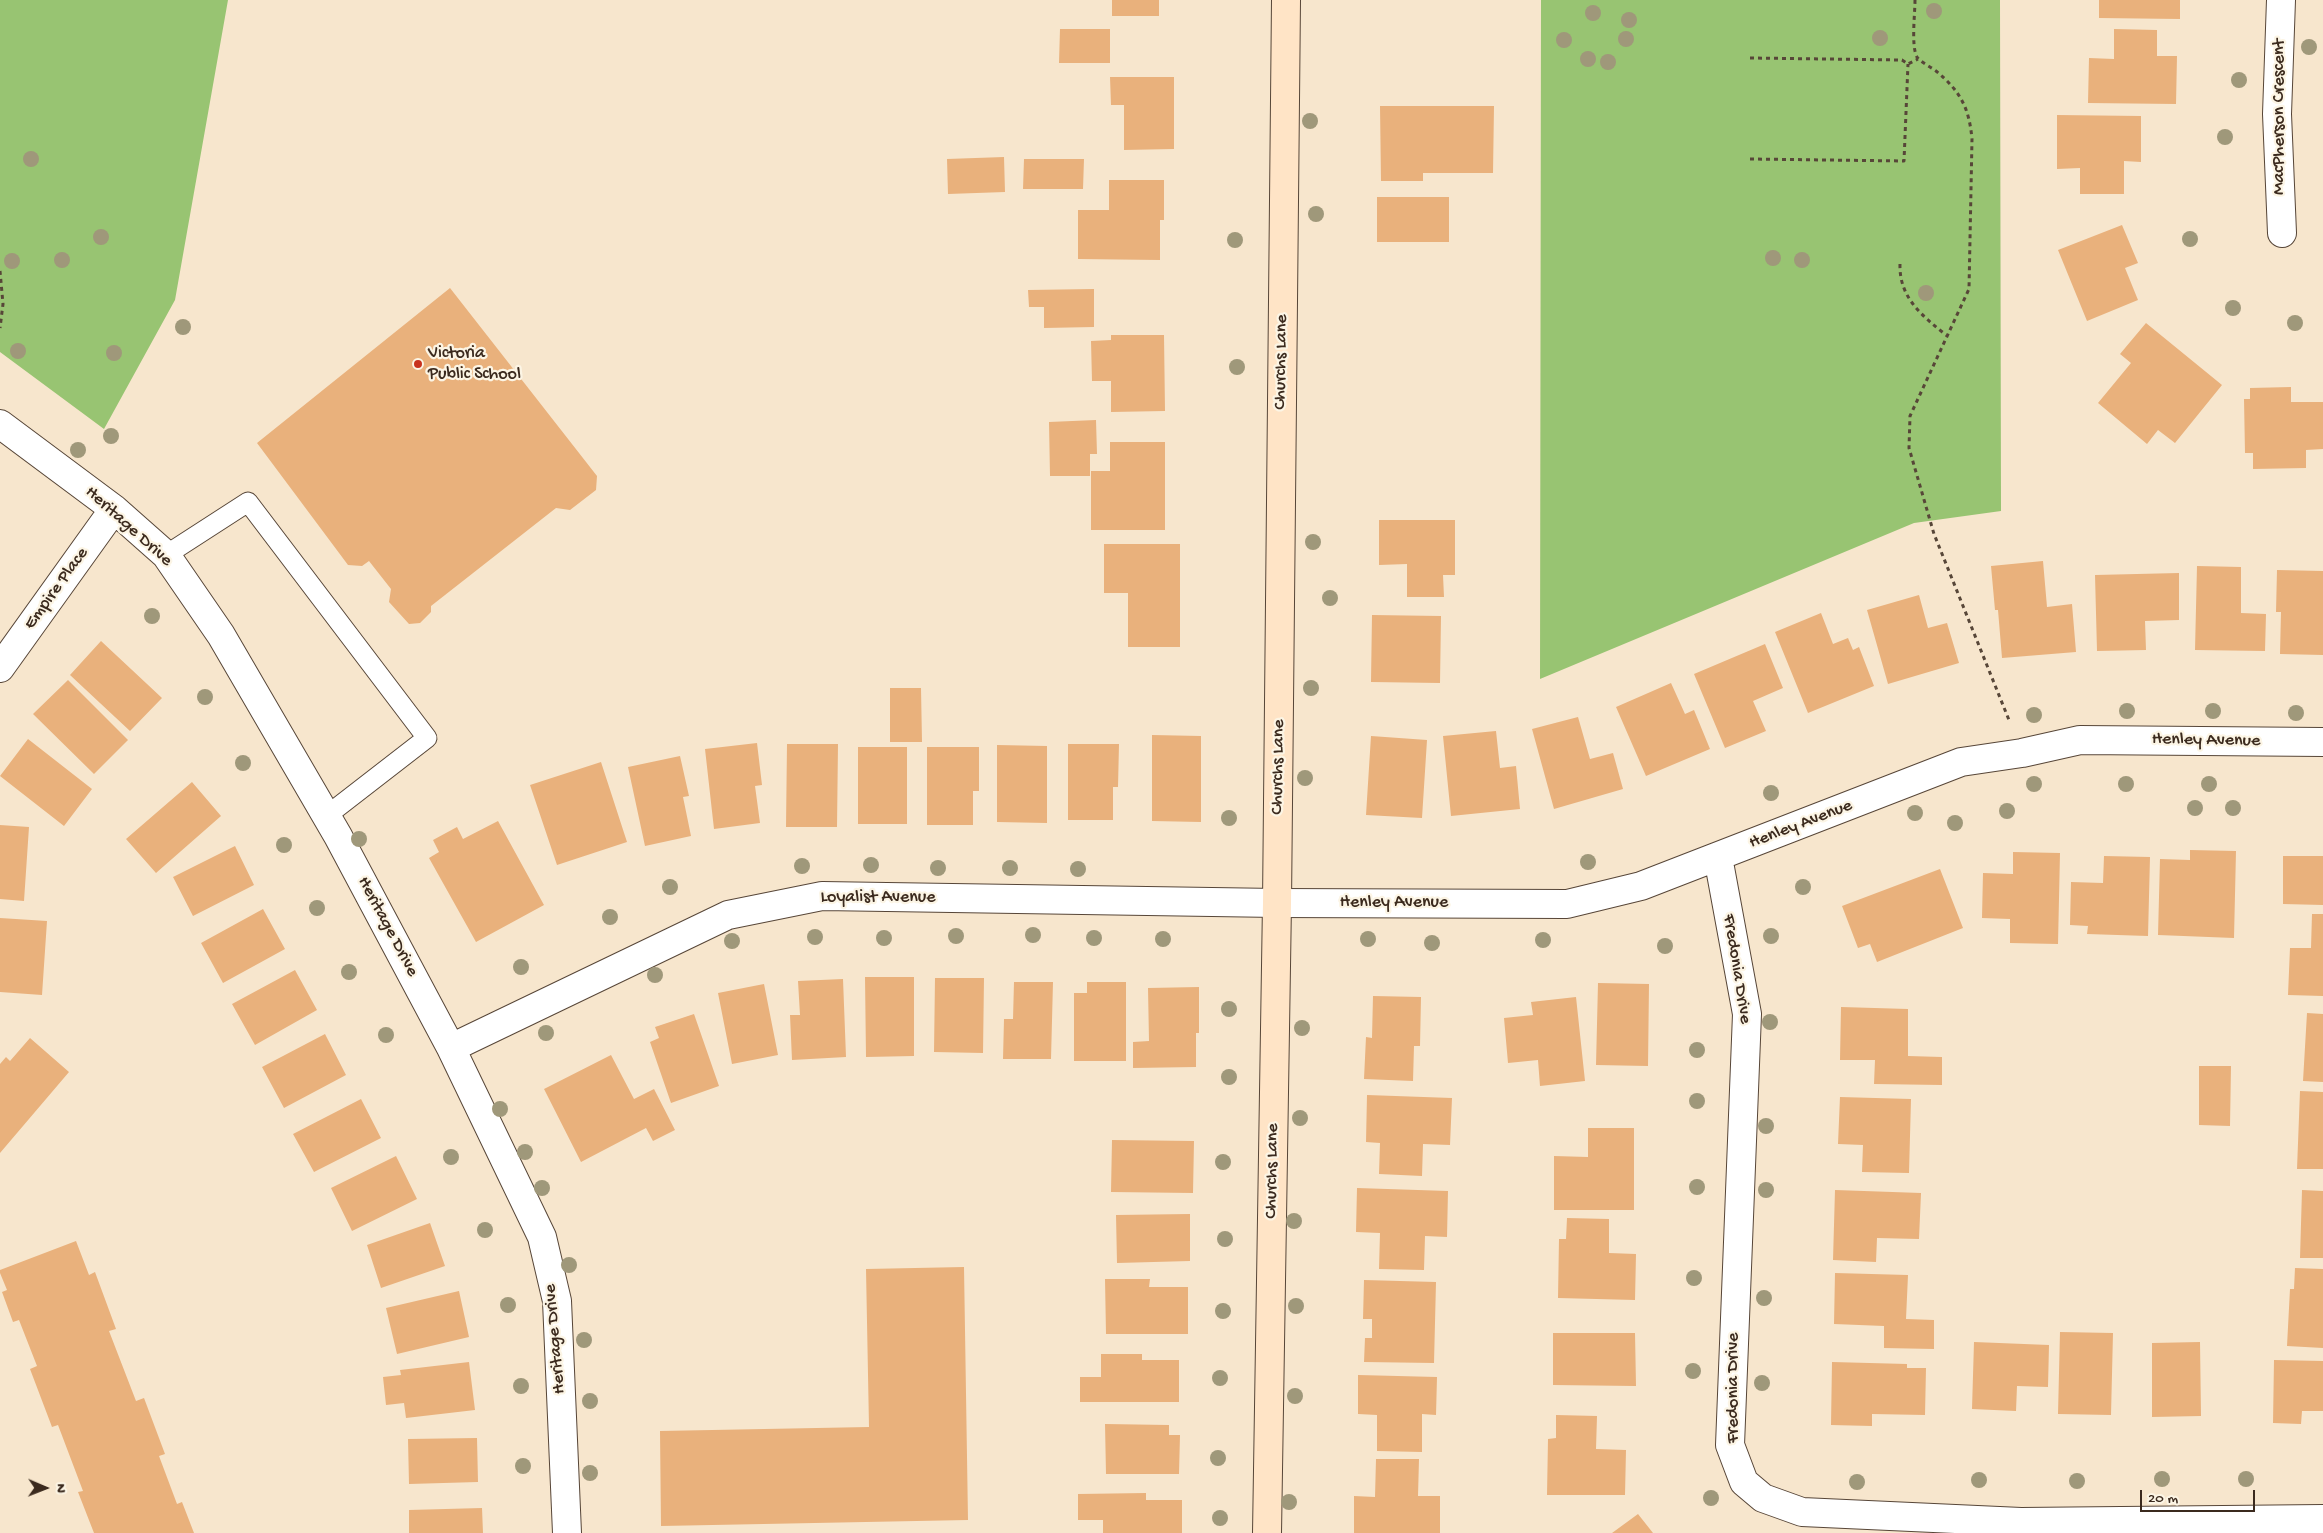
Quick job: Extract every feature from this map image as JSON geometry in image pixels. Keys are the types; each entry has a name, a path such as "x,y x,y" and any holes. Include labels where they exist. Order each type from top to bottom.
{"street":[{"name":"Churchs Lane","path":"1267,1533 1277,903 1286,0"},
{"name":"MacPherson Crescent","path":"2281,0 2278,114 2282,233"},
{"name":"Heritage Drive","path":"0,424 114,510 166,556 221,635 325,817 338,836 451,1048 542,1237 557,1301 567,1533"},
{"name":"Empire Place","path":"0,668 114,510"},
{"name":"Henley Avenue","path":"1277,903 1567,904 1641,886 1961,762 2022,753 2080,740 2323,742"},
{"name":"Fredonia Drive","path":"1718,857 1747,1014 1730,1445 1744,1482 1763,1498 1802,1512 2021,1522 2323,1520"},
{"name":"Loyalist Avenue","path":"451,1048 728,915 822,896 1277,903"}],"lane":[{"path":"166,556 248,502 427,738 325,817"}],"path":[{"path":"1916,0 1914,49 1918,59 1952,84 1966,107 1972,131 1968,289 1910,416 1909,448 1934,534 2022,753"},
{"path":"1750,58 1902,60 1908,64"},
{"path":"1908,64 1918,59"},
{"path":"1750,159 1904,161 1908,64"},
{"path":"1900,264 1899,278 1905,295 1923,317 1946,335"},
{"path":"0,272 3,304 0,328"}],"green space":[{"path":"0,0 228,0 175,300 104,429 0,352"},
{"path":"1541,0 2000,0 2001,511 1914,523 1540,679"}],"building":[{"path":"1112,0 1159,0 1159,16 1112,16"},
{"path":"2099,0 2180,0 2180,19 2099,18"},
{"path":"1060,29 1110,29 1110,63 1059,63"},
{"path":"2114,29 2157,30 2157,56 2177,56 2176,104 2088,103 2089,58 2114,59"},
{"path":"1110,77 1174,77 1174,149 1124,150 1124,105 1111,105"},
{"path":"1380,106 1494,106 1493,173 1423,173 1423,181 1381,181"},
{"path":"2057,115 2141,116 2141,162 2124,161 2124,194 2080,194 2080,168 2057,169"},
{"path":"1004,157 1005,192 948,194 947,159"},
{"path":"1024,159 1084,159 1083,189 1023,189"},
{"path":"1109,180 1164,180 1164,220 1160,220 1160,260 1078,259 1078,210 1109,210"},
{"path":"1377,197 1449,197 1449,242 1377,242"},
{"path":"2122,225 2138,263 2125,268 2138,300 2087,321 2058,250"},
{"path":"450,288 597,476 596,490 570,510 556,508 431,606 431,612 420,623 409,624 389,602 391,589 369,561 362,566 348,565 257,443"},
{"path":"1094,289 1094,327 1044,328 1044,307 1029,307 1028,290"},
{"path":"2146,323 2222,385 2175,443 2158,430 2147,444 2098,403 2131,363 2120,354"},
{"path":"1111,335 1164,335 1165,411 1111,412 1111,381 1092,381 1091,341 1111,340"},
{"path":"2291,387 2291,402 2323,402 2323,449 2306,450 2306,468 2253,469 2253,453 2245,453 2244,399 2250,399 2250,388"},
{"path":"1096,420 1097,454 1090,454 1090,476 1050,476 1049,422"},
{"path":"1110,442 1165,442 1165,530 1091,530 1091,471 1110,471"},
{"path":"1379,520 1455,520 1455,575 1443,575 1444,597 1407,597 1407,564 1379,565"},
{"path":"1104,544 1180,544 1180,647 1128,647 1128,593 1104,593"},
{"path":"2043,561 2047,607 2072,604 2076,652 2002,658 1998,610 1995,610 1991,566"},
{"path":"2197,566 2241,567 2241,613 2266,614 2265,651 2195,650"},
{"path":"2277,570 2323,571 2323,655 2280,654 2281,612 2276,612"},
{"path":"2179,573 2179,620 2145,621 2146,650 2097,651 2095,575"},
{"path":"1919,595 1928,628 1947,623 1959,663 1888,684 1867,610"},
{"path":"1821,613 1833,644 1848,638 1853,650 1859,647 1874,686 1808,713 1775,632"},
{"path":"1372,615 1441,616 1440,683 1371,682"},
{"path":"101,641 162,698 130,731 70,675"},
{"path":"1765,644 1783,688 1753,701 1766,731 1725,748 1694,674"},
{"path":"68,680 128,740 94,774 33,714"},
{"path":"1671,683 1685,714 1694,710 1710,749 1646,776 1616,707"},
{"path":"890,688 921,688 922,742 890,742"},
{"path":"1578,717 1590,759 1613,753 1623,789 1554,809 1532,729"},
{"path":"1496,731 1500,768 1516,766 1520,809 1451,816 1443,736"},
{"path":"1152,735 1201,736 1201,822 1152,821"},
{"path":"1371,736 1427,740 1422,818 1366,815"},
{"path":"28,739 92,789 64,826 0,776"},
{"path":"757,743 762,785 755,786 760,823 714,829 705,749"},
{"path":"787,744 838,744 837,827 786,827"},
{"path":"1068,744 1119,744 1118,787 1113,787 1113,820 1068,820"},
{"path":"997,745 1047,746 1047,823 997,822"},
{"path":"858,747 907,747 907,824 858,824"},
{"path":"927,747 979,747 979,791 973,791 973,825 927,825"},
{"path":"680,756 689,796 683,797 691,836 645,846 628,767"},
{"path":"601,762 627,842 557,865 530,785"},
{"path":"192,782 221,816 156,873 126,839"},
{"path":"498,821 544,905 476,942 429,858 439,852 433,840 457,827 463,839"},
{"path":"0,825 29,827 24,901 0,899"},
{"path":"235,846 254,885 193,916 173,877"},
{"path":"2190,850 2236,851 2234,938 2158,935 2160,859 2190,860"},
{"path":"2013,852 2060,853 2058,944 2010,943 2010,919 1982,918 1983,873 2013,874"},
{"path":"2104,856 2150,857 2148,936 2087,934 2088,926 2070,925 2071,882 2103,883"},
{"path":"2283,856 2323,856 2323,905 2283,904"},
{"path":"1940,869 1963,928 1877,962 1870,944 1858,948 1842,906"},
{"path":"263,909 285,949 223,983 201,943"},
{"path":"2312,914 2323,914 2323,996 2288,995 2290,948 2311,948"},
{"path":"0,918 47,921 42,995 0,992"},
{"path":"295,970 317,1010 255,1045 232,1004"},
{"path":"865,977 914,977 914,1056 866,1057"},
{"path":"935,978 984,978 983,1053 934,1052"},
{"path":"843,979 846,1057 792,1060 790,1015 800,1015 798,981"},
{"path":"1014,982 1053,982 1051,1059 1003,1059 1004,1019 1013,1019"},
{"path":"1087,982 1126,982 1126,1061 1074,1061 1074,993 1087,993"},
{"path":"1598,983 1649,984 1648,1066 1596,1065"},
{"path":"764,984 778,1055 732,1064 718,993"},
{"path":"1199,987 1199,1033 1196,1033 1196,1067 1133,1068 1133,1042 1149,1041 1148,988"},
{"path":"1373,996 1421,997 1420,1046 1414,1046 1413,1081 1364,1079 1366,1037 1372,1038"},
{"path":"1576,997 1585,1081 1540,1086 1538,1060 1508,1063 1504,1018 1533,1015 1531,1002"},
{"path":"1841,1007 1908,1009 1908,1056 1942,1057 1942,1085 1874,1084 1875,1060 1840,1060"},
{"path":"2307,1013 2323,1014 2323,1082 2303,1081"},
{"path":"694,1014 719,1086 671,1103 650,1042 659,1038 655,1027"},
{"path":"325,1034 346,1075 284,1108 262,1067"},
{"path":"30,1038 69,1072 0,1153 0,1064 6,1057 10,1061"},
{"path":"611,1055 634,1099 654,1089 675,1130 653,1141 646,1128 581,1162 544,1089"},
{"path":"2199,1066 2231,1066 2230,1126 2199,1125"},
{"path":"2300,1091 2323,1092 2323,1169 2297,1169"},
{"path":"1367,1095 1452,1098 1450,1145 1423,1144 1422,1176 1379,1174 1380,1143 1366,1142"},
{"path":"1840,1097 1911,1099 1909,1173 1862,1172 1863,1145 1838,1144"},
{"path":"361,1099 381,1138 314,1172 293,1134"},
{"path":"1588,1128 1634,1128 1634,1210 1554,1210 1554,1156 1588,1157"},
{"path":"1112,1140 1194,1141 1193,1193 1111,1192"},
{"path":"396,1156 417,1199 352,1231 331,1188"},
{"path":"1357,1188 1448,1191 1447,1237 1425,1236 1424,1270 1379,1269 1380,1233 1356,1232"},
{"path":"1835,1190 1921,1193 1919,1239 1877,1238 1876,1262 1833,1260"},
{"path":"2302,1190 2323,1191 2323,1258 2300,1258"},
{"path":"1190,1214 1190,1261 1117,1263 1116,1215"},
{"path":"1567,1218 1609,1219 1609,1253 1636,1254 1635,1300 1558,1298 1559,1239 1566,1239"},
{"path":"430,1223 445,1266 381,1288 367,1245"},
{"path":"76,1241 89,1275 95,1272 116,1329 109,1331 136,1401 144,1398 165,1454 159,1456 177,1504 182,1502 194,1533 94,1533 78,1492 83,1491 58,1425 52,1427 30,1369 37,1366 19,1320 13,1322 2,1292 7,1290 0,1273 0,1270"},
{"path":"964,1267 968,1520 661,1526 660,1431 869,1427 866,1269"},
{"path":"2295,1268 2323,1269 2323,1348 2287,1346 2290,1289 2294,1289"},
{"path":"1835,1273 1908,1275 1906,1319 1934,1320 1934,1349 1884,1348 1884,1326 1834,1324"},
{"path":"1105,1279 1150,1279 1149,1287 1188,1287 1188,1334 1106,1334"},
{"path":"1364,1280 1436,1282 1434,1363 1364,1362 1365,1338 1372,1338 1372,1319 1363,1319"},
{"path":"459,1291 469,1337 397,1354 386,1308"},
{"path":"2060,1332 2113,1333 2111,1415 2058,1414"},
{"path":"1553,1333 1635,1333 1636,1386 1553,1385"},
{"path":"1974,1342 2049,1345 2048,1387 2017,1386 2016,1411 1972,1409"},
{"path":"2200,1342 2201,1416 2152,1417 2152,1343"},
{"path":"1101,1354 1142,1354 1142,1360 1179,1360 1179,1402 1080,1402 1080,1377 1101,1377"},
{"path":"2274,1360 2323,1361 2323,1411 2302,1411 2301,1424 2273,1423"},
{"path":"469,1362 475,1410 406,1418 404,1403 386,1405 383,1377 401,1375 400,1370"},
{"path":"1832,1362 1907,1364 1907,1368 1926,1368 1925,1415 1872,1414 1872,1426 1831,1425"},
{"path":"1358,1375 1437,1377 1436,1415 1422,1414 1422,1452 1377,1451 1377,1415 1358,1414"},
{"path":"1556,1415 1597,1416 1596,1449 1626,1450 1625,1495 1547,1495 1548,1439 1556,1438"},
{"path":"1105,1424 1169,1425 1169,1435 1180,1435 1179,1474 1106,1474"},
{"path":"477,1438 478,1482 409,1484 408,1439"},
{"path":"1376,1459 1419,1459 1418,1496 1440,1496 1440,1533 1354,1533 1354,1496 1375,1497"},
{"path":"1146,1493 1146,1500 1182,1500 1182,1533 1103,1533 1103,1520 1078,1520 1078,1494"},
{"path":"482,1508 483,1533 409,1533 409,1510"},
{"path":"1638,1514 1653,1533 1612,1533"}],"place":[{"name":"Victoria Public School","path":"418,364"}]}
